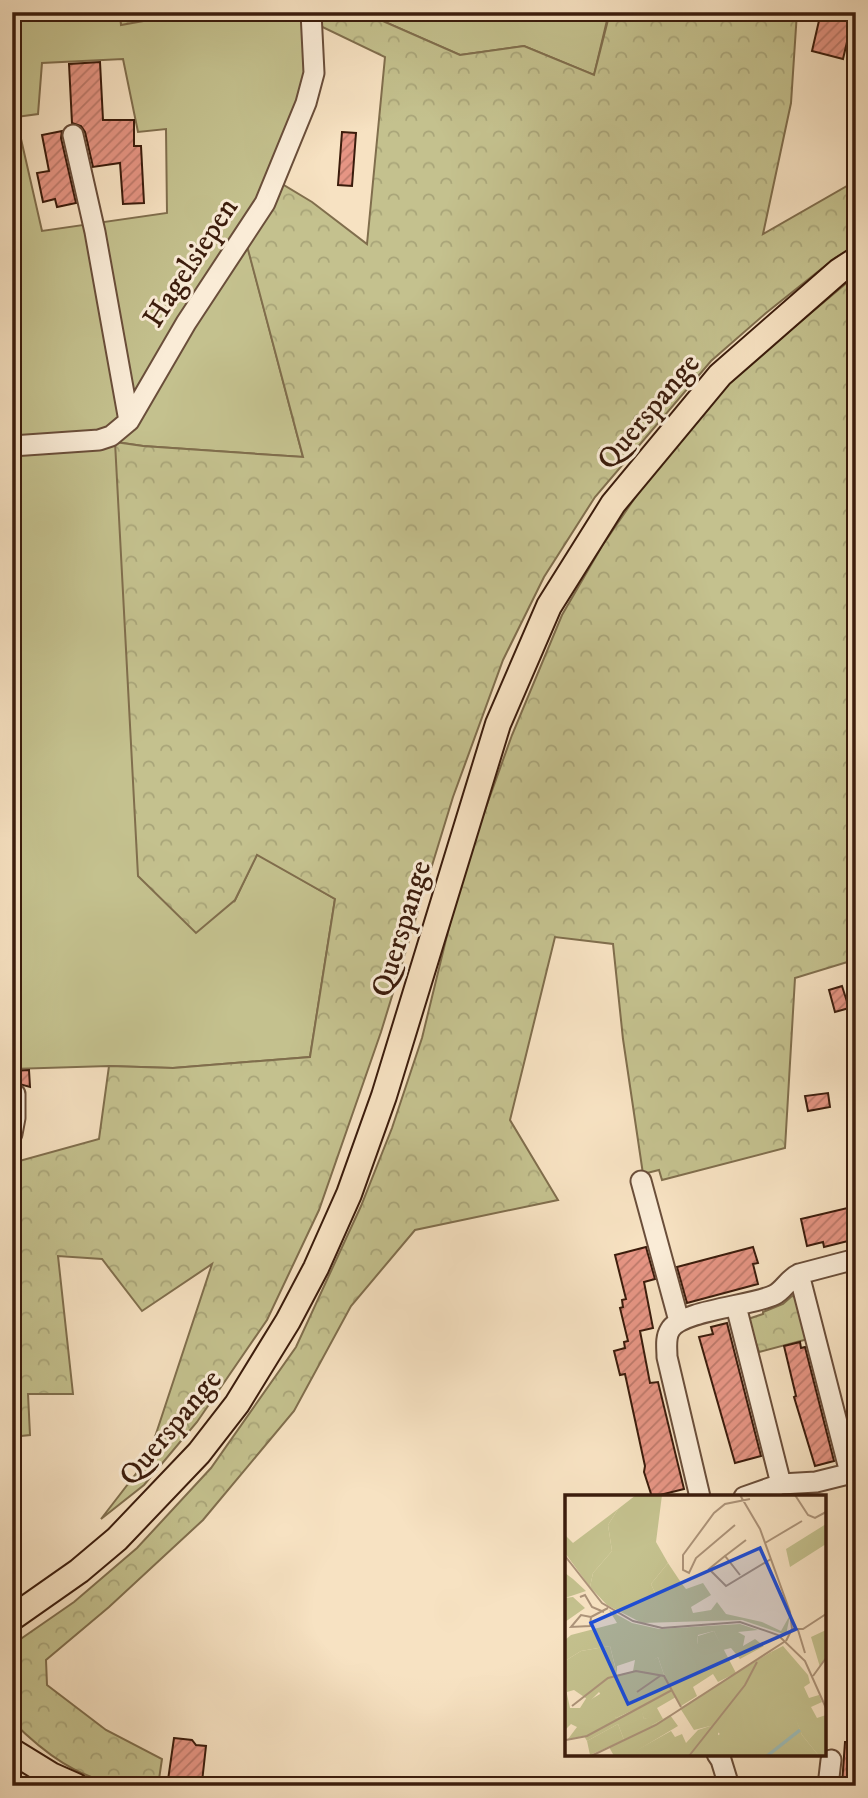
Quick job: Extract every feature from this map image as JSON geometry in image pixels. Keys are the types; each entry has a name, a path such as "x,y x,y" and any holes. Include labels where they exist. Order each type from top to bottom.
{"main road":[{"name":"Querspange","path":"12,1618 117,1539 200,1453 237,1404 288,1321 316,1268 353,1182 384,1096 498,724 549,606 613,504 720,375 839,271 856,260"},
{"path":"15,1760 76,1786"}],"street":[{"name":"Hagelsiepen","path":"12,446 99,440 111,436 129,421 186,323 265,203 306,103 314,73 311,12"},
{"path":"73,135 95,232 129,421"},
{"path":"12,1134 15,1094"},
{"path":"641,1181 679,1321"},
{"path":"700,1495 667,1357 666,1341 670,1328 679,1321 776,1294 790,1278 799,1274 856,1259"},
{"path":"750,1495 781,1484 816,1482 853,1473 799,1274"},
{"path":"736,1306 781,1484"},
{"path":"718,1756 729,1786"},
{"path":"828,1786 831,1760"}],"green space":[{"path":"12,12 120,12 121,24 174,12 609,12 594,75 524,46 460,55 367,14 307,23 308,73 244,233 303,457 116,442 235,900 257,854 335,899 310,1057 173,1068 109,1066 12,1069 12,449 115,442 123,423 107,432 12,440","holes":["123,59 138,132 166,129 167,213 42,231 16,117 38,114 42,63"]},
{"path":"120,12 175,12 171,16 121,25"},
{"path":"610,12 797,12 791,103 763,234 847,186 856,185 856,246 835,258 711,361 595,497 544,577 503,660 453,797 381,1032 319,1210 267,1320 197,1422 144,1485 101,1519 148,1458 212,1264 142,1311 102,1259 58,1256 73,1394 28,1394 30,1435 12,1437 12,1163 99,1139 109,1066 173,1068 310,1057 335,899 257,855 235,900 196,933 138,876 115,442 303,457 246,242 277,181 312,202 367,244 385,57 312,22 367,14 460,55 524,46 594,75"},
{"path":"856,275 854,960 795,978 785,1148 662,1180 659,1170 643,1174 623,1039 613,944 555,937 510,1120 558,1200 415,1230 351,1306 294,1411 203,1520 109,1607 46,1660 47,1685 106,1730 162,1759 158,1786 108,1783 77,1771 49,1754 12,1721 12,1645 74,1602 137,1548 211,1468 296,1347 361,1206 392,1128 422,1038 462,874 512,735 562,615 602,546 667,451 730,381"},
{"path":"792,1296 802,1298 808,1339 759,1352 748,1319 783,1304"}],"building":[{"path":"821,12 854,12 843,59 812,51"},
{"path":"100,62 103,120 134,120 134,146 141,146 144,203 123,204 120,163 93,167 85,132 81,126 72,123 69,64"},
{"path":"62,131 61,138 76,203 57,207 55,199 43,202 37,173 49,171 42,135"},
{"path":"342,132 356,133 352,186 338,185"},
{"path":"842,986 849,1008 835,1012 829,990"},
{"path":"29,1070 30,1087 12,1082 12,1071"},
{"path":"828,1093 830,1107 808,1111 805,1096"},
{"path":"856,1206 856,1239 824,1247 823,1242 807,1246 801,1219"},
{"path":"646,1247 655,1279 644,1282 653,1328 640,1331 650,1383 658,1382 684,1489 660,1495 651,1495 644,1472 645,1466 625,1374 620,1375 614,1351 625,1348 624,1342 628,1341 620,1308 623,1307 622,1300 626,1299 615,1255"},
{"path":"753,1247 758,1263 753,1264 758,1284 687,1303 677,1267"},
{"path":"727,1323 761,1456 735,1463 699,1337 713,1334 711,1327"},
{"path":"800,1342 801,1348 805,1347 834,1461 815,1466 794,1397 796,1396 784,1346"},
{"path":"174,1738 192,1740 196,1745 206,1746 202,1782 168,1780"},
{"path":"845,1742 856,1742 856,1786 842,1785"}]}
